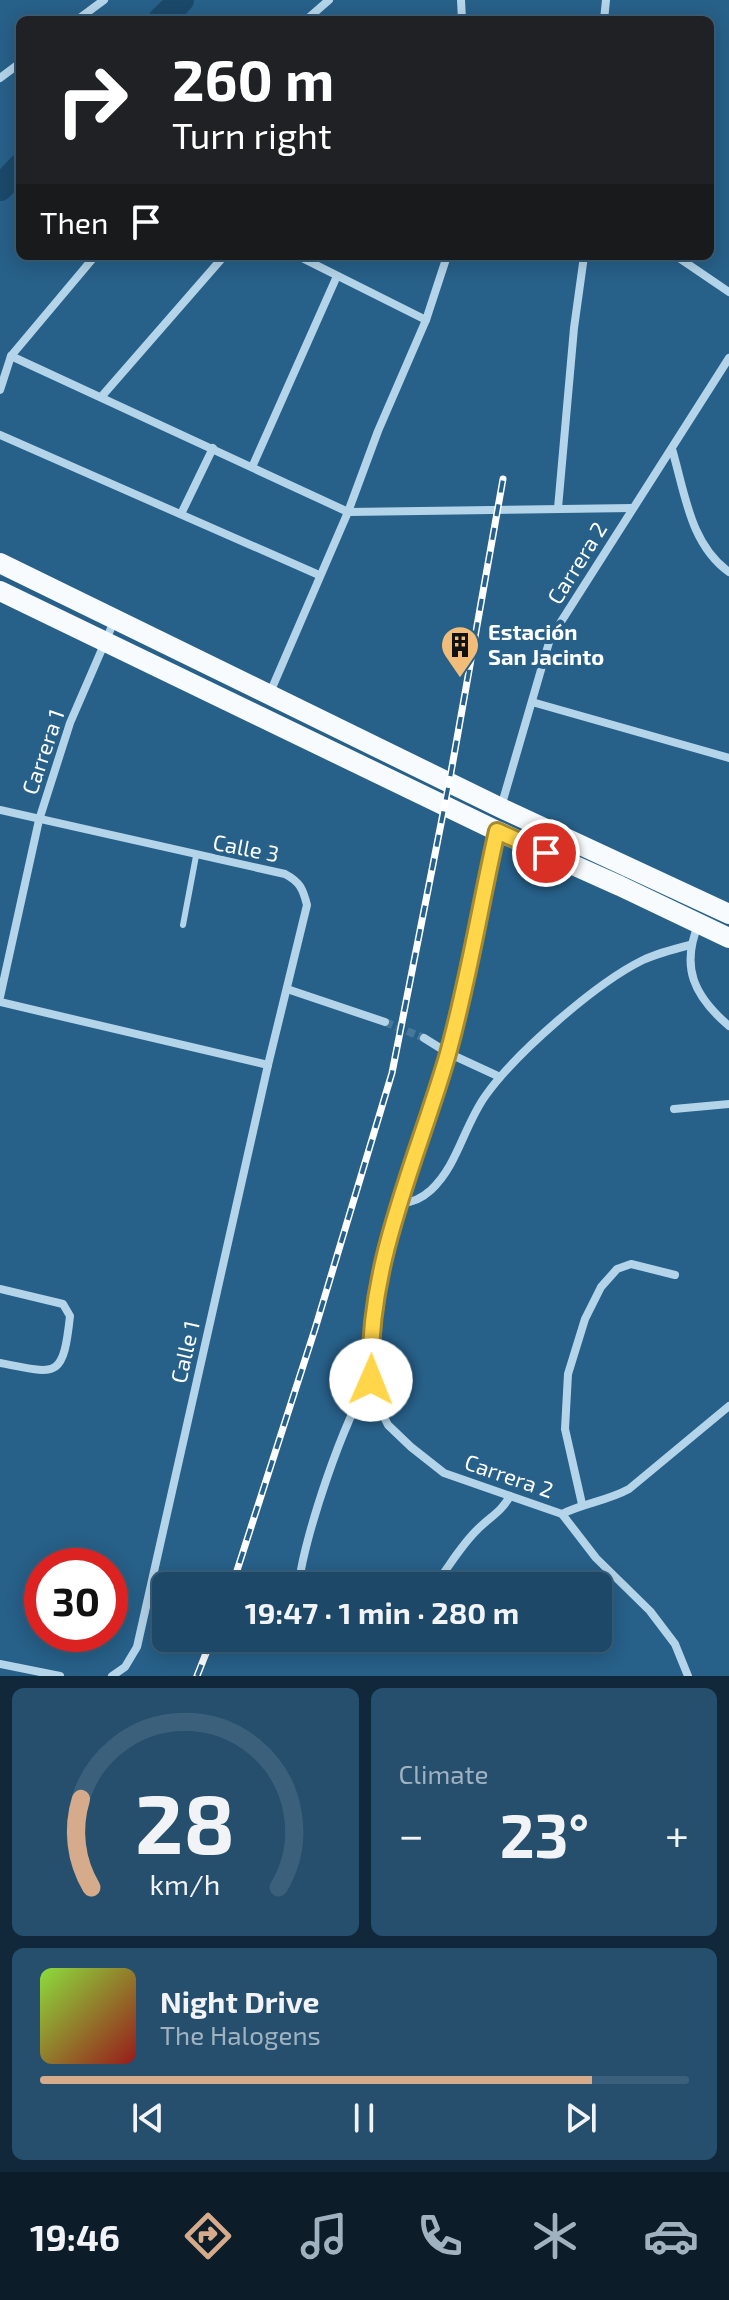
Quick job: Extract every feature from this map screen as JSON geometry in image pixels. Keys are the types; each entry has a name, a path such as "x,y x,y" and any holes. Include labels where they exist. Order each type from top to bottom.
{"main road":[{"path":"0,563 501,808 729,914"},
{"path":"0,591 497,831 729,938"}],"street":[{"path":"82,16 104,0"},
{"path":"311,16 329,0"},
{"path":"0,390 11,356 92,260"},
{"path":"102,396 221,260"},
{"path":"306,260 426,320"},
{"path":"269,696 426,320 446,260"},
{"path":"558,508 574,328 583,260"},
{"path":"682,260 729,292"},
{"path":"253,465 337,276"},
{"path":"11,356 253,465 348,512 632,508"},
{"name":"Carrera 2","path":"501,808 550,639 729,358"},
{"path":"0,435 319,575"},
{"path":"181,514 213,448"},
{"path":"672,449 699,539 712,560 729,572"},
{"name":"Carrera 1","path":"0,999 39,820 70,723 116,619"},
{"path":"532,702 729,758"},
{"name":"Calle 3","path":"0,810 285,874 298,881 307,905 268,1065"},
{"name":"Carrera 2","path":"497,831 448,1053 398,1202 372,1325 371,1380 376,1401 388,1425 444,1473 562,1514 596,1558 650,1611 675,1644 688,1676"},
{"path":"708,904 690,945 693,979 701,998 729,1026"},
{"path":"398,1202 411,1203 430,1191 449,1168 465,1130 485,1096 500,1077 565,1015 645,959 690,945"},
{"path":"287,989 385,1022"},
{"path":"0,999 268,1065"},
{"path":"424,1038 500,1077"},
{"name":"Calle 1","path":"112,1676 125,1667 137,1647 268,1065"},
{"path":"674,1109 729,1104"},
{"path":"582,1504 565,1429 568,1374 585,1319 601,1287 617,1269 631,1264 675,1275"},
{"path":"0,1289 63,1304 70,1316 63,1354 59,1365 53,1370 42,1371 0,1363"},
{"path":"302,1572 311,1526 357,1401 371,1380"},
{"path":"562,1514 582,1504 610,1499 629,1489 729,1406"},
{"path":"444,1572 478,1528 504,1507 510,1496"},
{"path":"0,1664 60,1676"}],"lane":[{"path":"183,925 196,856"}],"waterway":[{"path":"165,16 181,0"},
{"path":"0,188 16,171"}],"tunnel":[{"path":"385,1022 424,1038"}],"railway":[{"path":"237,1572 315,1329 392,1073 450,778 503,479"},
{"path":"197,1676 206,1652"}],"place":[{"name":"Estación San Jacinto","path":"460,679"}],"route":[{"path":"371,1380 372,1325 390,1233 448,1053 497,831 546,853"}]}
